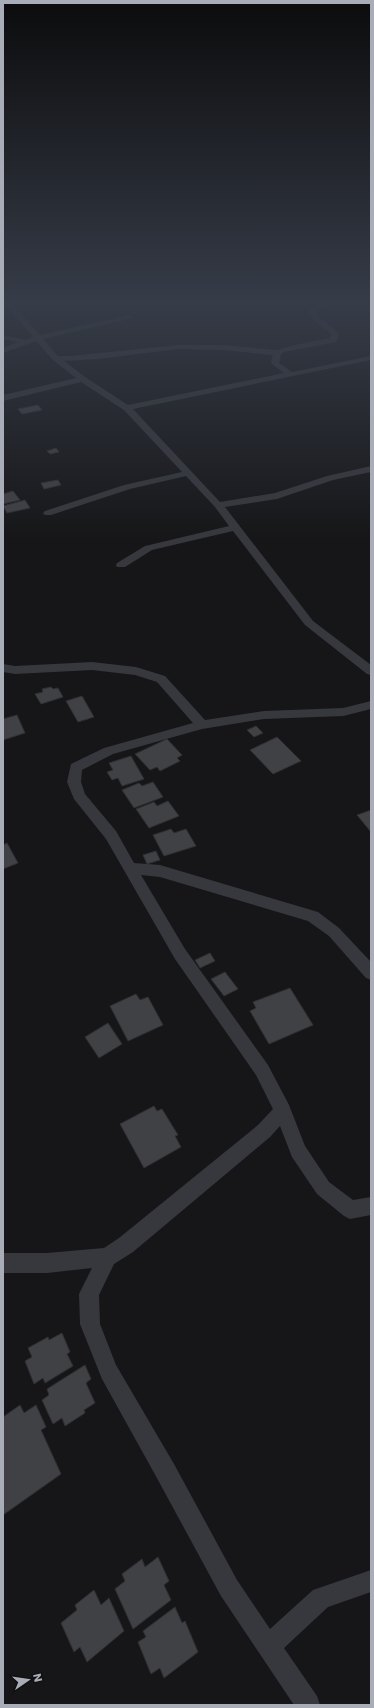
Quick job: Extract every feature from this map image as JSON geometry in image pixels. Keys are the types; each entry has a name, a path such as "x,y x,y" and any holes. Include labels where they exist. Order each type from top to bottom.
{"street":[{"path":"3,398 71,382"},
{"path":"86,382 127,408 218,505 309,623 371,671"},
{"path":"127,408 258,382"},
{"path":"218,505 277,496 330,478 371,469"},
{"path":"48,513 127,487 189,473"},
{"path":"121,564 149,548 235,528"},
{"path":"357,659 371,657"},
{"path":"3,668 15,670 92,666 136,671 161,679 202,725"},
{"path":"371,705 343,712 264,715 202,725 109,751 76,767 74,782 79,796 110,834 180,954 262,1070 283,1111 298,1151 323,1188 350,1210 371,1206"},
{"path":"130,868 160,871 313,916 334,932 371,973"},
{"path":"3,1263 47,1263 107,1257 126,1245 264,1132 283,1111"},
{"path":"107,1257 89,1294 90,1324 109,1372 166,1472 229,1588 308,1705"},
{"path":"268,1647 320,1598 371,1581"}],"building":[{"path":"38,405 42,410 22,414 18,409"},
{"path":"56,448 59,452 50,454 47,451"},
{"path":"58,480 61,485 44,489 41,483"},
{"path":"13,491 20,500 3,504 3,494"},
{"path":"25,500 30,508 7,513 3,506"},
{"path":"51,687 53,689 58,688 63,697 41,704 35,694 43,692 42,689"},
{"path":"82,696 94,717 78,722 66,701"},
{"path":"17,715 25,733 3,740 3,719"},
{"path":"256,726 263,733 254,737 247,730"},
{"path":"277,737 301,761 273,774 250,750"},
{"path":"167,739 182,755 177,758 180,761 160,771 157,767 150,770 135,754"},
{"path":"131,756 144,779 122,786 118,778 112,780 107,772 113,770 109,763"},
{"path":"153,782 163,797 134,808 122,790 139,783 142,786"},
{"path":"168,801 179,816 149,828 136,809 154,802 157,806"},
{"path":"371,810 371,832 357,815"},
{"path":"171,829 174,833 186,829 196,846 164,856 153,835"},
{"path":"7,843 18,863 3,869 3,845"},
{"path":"156,851 160,860 147,864 143,855"},
{"path":"210,953 215,961 200,968 195,960"},
{"path":"225,972 238,989 224,996 211,979"},
{"path":"290,988 313,1025 269,1044 250,1011 256,1008 253,1002"},
{"path":"136,994 140,1000 148,997 163,1025 128,1041 110,1006"},
{"path":"108,1023 122,1044 99,1058 85,1037"},
{"path":"154,1106 157,1111 162,1109 178,1135 175,1136 181,1147 144,1168 120,1124"},
{"path":"62,1333 70,1352 67,1354 73,1366 45,1383 43,1378 34,1384 25,1361 32,1357 28,1348 48,1337 49,1340"},
{"path":"85,1365 91,1379 86,1383 95,1403 84,1410 85,1413 65,1426 62,1418 53,1424 42,1400 49,1395 47,1389"},
{"path":"20,1405 24,1413 36,1405 46,1427 41,1430 61,1474 3,1515 3,1417"},
{"path":"158,1557 169,1581 164,1585 171,1600 133,1629 115,1589 125,1581 122,1574 142,1559 145,1567"},
{"path":"94,1590 101,1605 109,1598 124,1631 87,1662 80,1647 74,1652 61,1623 77,1610 75,1605"},
{"path":"175,1607 182,1623 185,1621 198,1652 164,1678 160,1668 151,1674 138,1642 146,1637 143,1631"}]}
